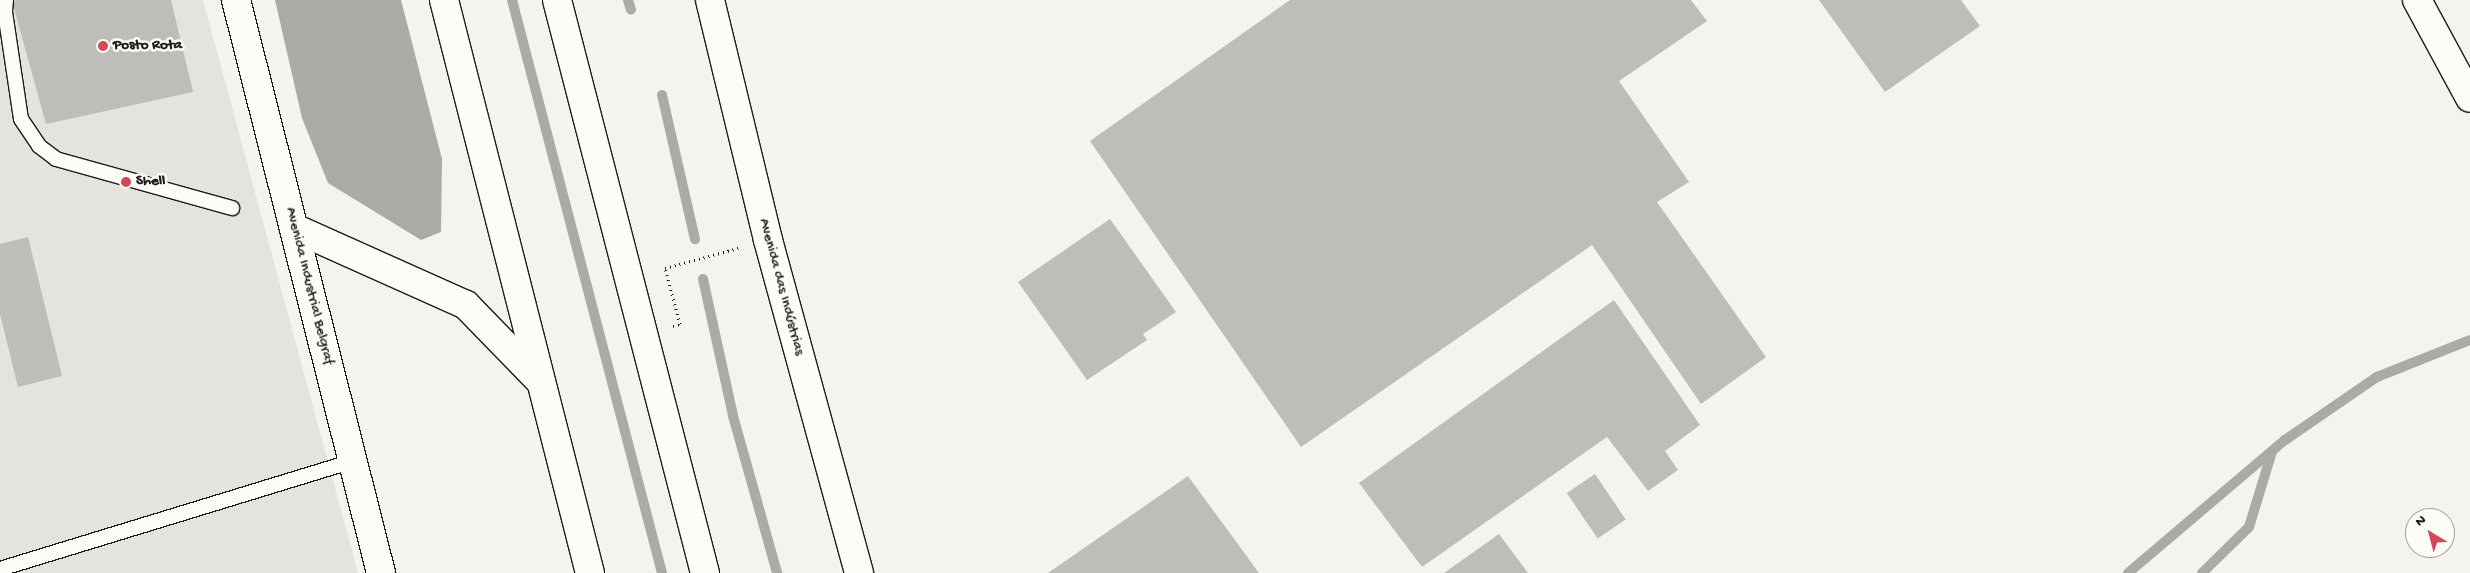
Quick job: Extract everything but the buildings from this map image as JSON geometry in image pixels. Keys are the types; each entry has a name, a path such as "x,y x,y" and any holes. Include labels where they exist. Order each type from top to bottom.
{"main road":[{"name":"Avenida Industrial Belgraf","path":"236,0 381,573"},
{"path":"444,0 590,573"},
{"path":"558,0 705,573"},
{"name":"Avenida das Indústrias","path":"710,0 768,240 859,573"},
{"path":"2417,0 2470,98"},
{"path":"294,228 466,305 541,382"}],"lane":[{"path":"6,0 5,12 21,119 39,146 56,159 232,208"},
{"path":"0,569 353,461"}],"path":[{"path":"665,268 768,240"}],"shaded area":[{"name":"Shell","path":"0,0 203,0 358,573 0,573"},
{"path":"275,0 401,0 442,159 441,232 421,240 328,183 302,118"}],"waterway":[{"path":"512,0 662,573"},
{"path":"628,0 631,10"},
{"path":"662,95 695,239"},
{"path":"703,279 733,416 777,573"},
{"path":"2128,573 2285,440 2377,377 2470,340"},
{"path":"2202,573 2249,527 2272,452"}],"place":[{"name":"Posto Rota","path":"103,46"},
{"name":"Shell","path":"126,182"}]}
